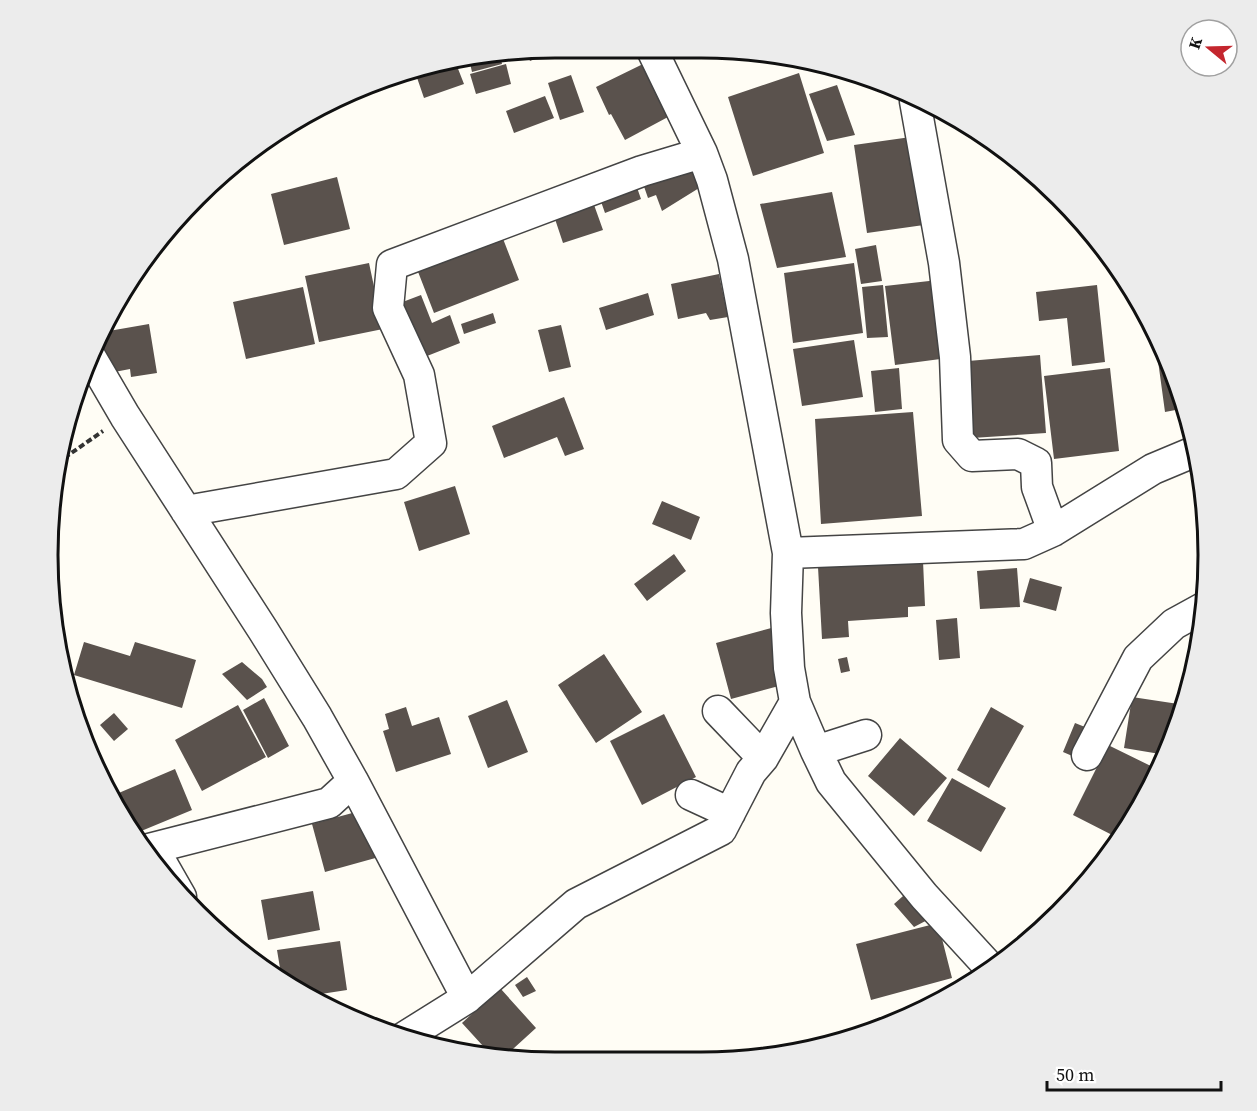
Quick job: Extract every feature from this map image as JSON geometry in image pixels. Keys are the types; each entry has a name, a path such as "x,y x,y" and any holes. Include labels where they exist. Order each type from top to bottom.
{"street":[{"path":"656,58 702,153 712,180 733,259 788,553 786,613 789,668 795,702 831,782 924,896 986,963"},
{"path":"916,108 944,263 954,357 958,440 972,456 1018,454 1036,463 1037,487 1053,531"},
{"path":"186,511 396,474 431,443 419,375 388,308 392,265 642,171 702,153"},
{"path":"96,366 125,416 317,717 467,998"},
{"path":"788,553 1024,544 1053,531 1153,468 1188,454"},
{"path":"1087,755 1138,658 1174,624 1195,613"},
{"path":"413,1032 467,998 576,904 721,830 752,772 764,758 795,702"},
{"path":"718,711 764,758"},
{"path":"816,751 866,735"},
{"path":"154,848 329,802 353,781"},
{"path":"691,795 730,813"}],"path":[{"path":"69,455 125,416"}],"building":[{"path":"502,62 502,64 472,72 471,66"},
{"path":"506,64 511,84 476,94 470,74"},
{"path":"643,64 668,117 625,140 611,114 609,115 596,87"},
{"path":"458,68 464,84 424,98 417,78"},
{"path":"799,73 824,153 753,176 728,97"},
{"path":"571,75 584,112 560,120 548,83"},
{"path":"837,85 855,135 827,141 809,94"},
{"path":"545,96 554,118 514,133 506,111"},
{"path":"918,136 931,224 867,233 854,145"},
{"path":"702,153 712,180 662,211 656,195 648,198 640,175"},
{"path":"337,177 350,229 284,245 271,194"},
{"path":"634,179 641,199 605,213 598,193"},
{"path":"832,192 846,257 777,268 760,204"},
{"path":"593,202 603,230 563,243 554,216"},
{"path":"500,231 519,280 434,313 415,264"},
{"path":"876,245 882,281 861,284 855,249"},
{"path":"369,263 383,329 319,342 305,276"},
{"path":"854,263 863,333 793,343 784,273"},
{"path":"719,274 728,317 710,320 706,313 678,319 671,284"},
{"path":"938,280 948,358 895,365 885,286"},
{"path":"883,285 888,337 867,338 862,287"},
{"path":"1097,285 1105,362 1072,366 1067,318 1039,321 1036,292"},
{"path":"303,287 315,344 246,359 233,302"},
{"path":"648,293 654,315 606,330 599,308"},
{"path":"421,295 432,323 450,315 460,343 422,358 400,303"},
{"path":"493,313 496,323 464,334 461,324"},
{"path":"149,324 157,373 131,377 130,369 104,374 101,355 113,330"},
{"path":"561,325 571,367 549,372 538,330"},
{"path":"854,340 863,397 802,406 793,349"},
{"path":"1040,355 1046,433 972,438 968,361"},
{"path":"1158,358 1176,410 1165,412"},
{"path":"899,368 902,409 875,412 871,371"},
{"path":"1110,368 1119,451 1054,459 1044,376"},
{"path":"564,397 584,449 565,456 557,437 504,458 492,426"},
{"path":"913,412 922,516 821,524 815,419"},
{"path":"455,486 470,534 419,551 404,502"},
{"path":"662,501 700,517 691,540 652,524"},
{"path":"674,554 686,571 647,601 634,584"},
{"path":"923,561 925,606 908,607 908,617 848,621 849,637 822,639 818,567"},
{"path":"1017,568 1020,607 980,609 977,571"},
{"path":"1030,578 1062,587 1056,611 1023,602"},
{"path":"957,618 960,658 939,660 936,620"},
{"path":"775,627 790,683 731,699 716,643"},
{"path":"84,642 130,656 135,642 196,660 182,708 74,675"},
{"path":"604,654 642,712 596,743 558,685"},
{"path":"847,657 850,671 841,673 838,659"},
{"path":"242,662 262,679 267,687 247,700 222,674"},
{"path":"1132,697 1176,704 1157,754 1124,748"},
{"path":"264,698 289,746 268,758 243,710"},
{"path":"507,700 528,752 488,768 468,716"},
{"path":"238,705 266,757 202,791 175,740"},
{"path":"406,707 412,726 439,717 451,754 396,772 383,731 389,729 385,714"},
{"path":"991,707 1024,726 989,788 957,770"},
{"path":"114,713 128,729 114,741 100,725"},
{"path":"664,714 696,777 642,805 610,741"},
{"path":"1075,723 1090,729 1077,758 1063,752"},
{"path":"900,738 947,778 914,816 868,776"},
{"path":"1108,745 1151,766 1113,835 1073,815"},
{"path":"175,769 192,810 141,831 119,793"},
{"path":"952,778 1006,808 981,852 927,821"},
{"path":"367,809 379,857 325,872 312,824"},
{"path":"911,889 935,916 914,927 894,904"},
{"path":"313,891 320,930 268,940 261,900"},
{"path":"938,923 952,978 871,1000 856,944"},
{"path":"340,941 347,990 322,994 307,986 280,970 277,950"},
{"path":"527,977 536,991 523,997 515,985"},
{"path":"500,988 536,1028 512,1050 484,1047 462,1023"}]}
